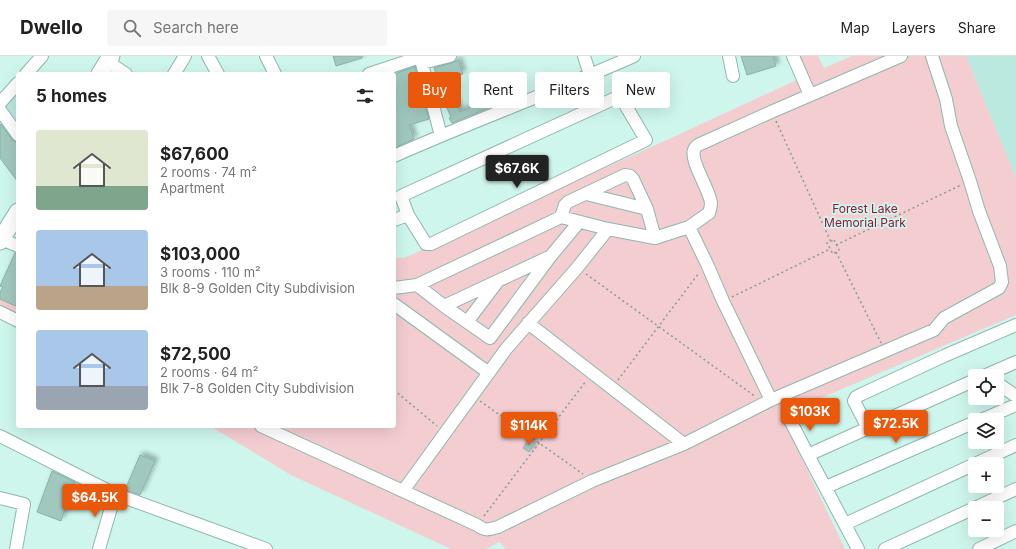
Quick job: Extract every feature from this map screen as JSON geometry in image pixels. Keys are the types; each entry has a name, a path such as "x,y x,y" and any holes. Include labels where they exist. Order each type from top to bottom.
{"highway":[{"path":"1,240 16,217"}],"street":[{"path":"28,72 42,56"},
{"path":"175,72 185,56"},
{"path":"208,56 217,72"},
{"path":"266,56 273,72"},
{"path":"376,72 421,59 450,56"},
{"path":"584,56 589,72"},
{"path":"597,72 634,56"},
{"path":"728,56 733,76"},
{"path":"793,56 813,94"},
{"path":"800,56 813,94"},
{"path":"396,288 417,285 561,218 608,230 655,238 689,227 710,213 711,204 694,155 694,149 698,145 901,56"},
{"path":"265,428 483,529 489,530 592,481 684,444 768,402 934,330 944,318 999,288 1002,282 1000,266 979,211 951,126 946,99 932,56"},
{"path":"421,59 441,136"},
{"path":"106,64 122,72"},
{"path":"0,103 16,85"},
{"path":"620,96 646,140 431,244 426,244 408,215 401,196 620,96"},
{"path":"396,155 535,98"},
{"path":"0,110 16,132"},
{"path":"561,218 565,205 568,202 625,176 630,176 633,179 647,209 655,238"},
{"path":"586,194 647,209"},
{"path":"396,219 408,215"},
{"path":"490,338 550,257 579,222"},
{"path":"689,227 768,402"},
{"path":"403,491 506,349 578,268 608,230"},
{"path":"1,240 16,245"},
{"path":"444,306 550,257"},
{"path":"467,322 499,280"},
{"path":"417,285 444,306 506,349"},
{"path":"396,305 489,373"},
{"path":"0,312 16,320"},
{"path":"528,323 684,444"},
{"path":"868,428 854,401 856,397 944,356 1016,325"},
{"path":"1001,369 1016,362"},
{"path":"808,455 968,384"},
{"path":"1004,388 1016,396"},
{"path":"997,413 1016,405"},
{"path":"790,420 858,549"},
{"path":"826,487 968,425"},
{"path":"0,436 115,494 266,549"},
{"path":"845,524 1016,444"},
{"path":"885,549 1016,489"},
{"path":"99,549 115,494"},
{"path":"0,498 24,504 16,549"},
{"path":"979,549 1016,531"}],"path":[{"path":"771,112 831,242"},
{"path":"836,245 970,181"},
{"path":"831,242 834,240 839,250 836,252 885,352"},
{"path":"831,242 828,243 833,254 836,252"},
{"path":"723,301 830,248"},
{"path":"612,388 707,264"},
{"path":"578,268 768,402"},
{"path":"477,525 592,373"},
{"path":"396,392 445,432"},
{"path":"472,395 592,481"}],"shaded area":[{"path":"966,56 1016,56 1016,178 1015,176"},
{"path":"16,91 16,125 3,106"}],"green space":[{"name":"Forest Lake Memorial Park","path":"792,56 818,56 824,68 852,56 966,56 1016,178 1016,315 781,415 845,549 506,549 499,542 486,549 451,549 291,475 213,428 396,428 396,258 404,258 801,78"},
{"path":"0,298 16,305 16,324 0,317"}],"building":[{"path":"333,56 362,56 362,58 336,66"},
{"path":"741,56 773,56 776,66 747,75"},
{"path":"458,60 463,74 461,74 461,72 435,72 434,68"},
{"path":"415,67 416,72 408,72 408,108 426,108 429,119 409,125 414,139 396,147 396,73"},
{"path":"447,108 458,108 460,112 469,108 488,108 452,123 449,118 451,117"},
{"path":"1,124 12,140 16,142 16,179 0,158"},
{"path":"16,253 16,306 0,299 0,292 3,287 0,286"},
{"path":"529,440 535,444 529,452 523,448"},
{"path":"140,455 155,461 140,495 125,490"},
{"path":"52,471 74,482 61,521 37,512"}]}
